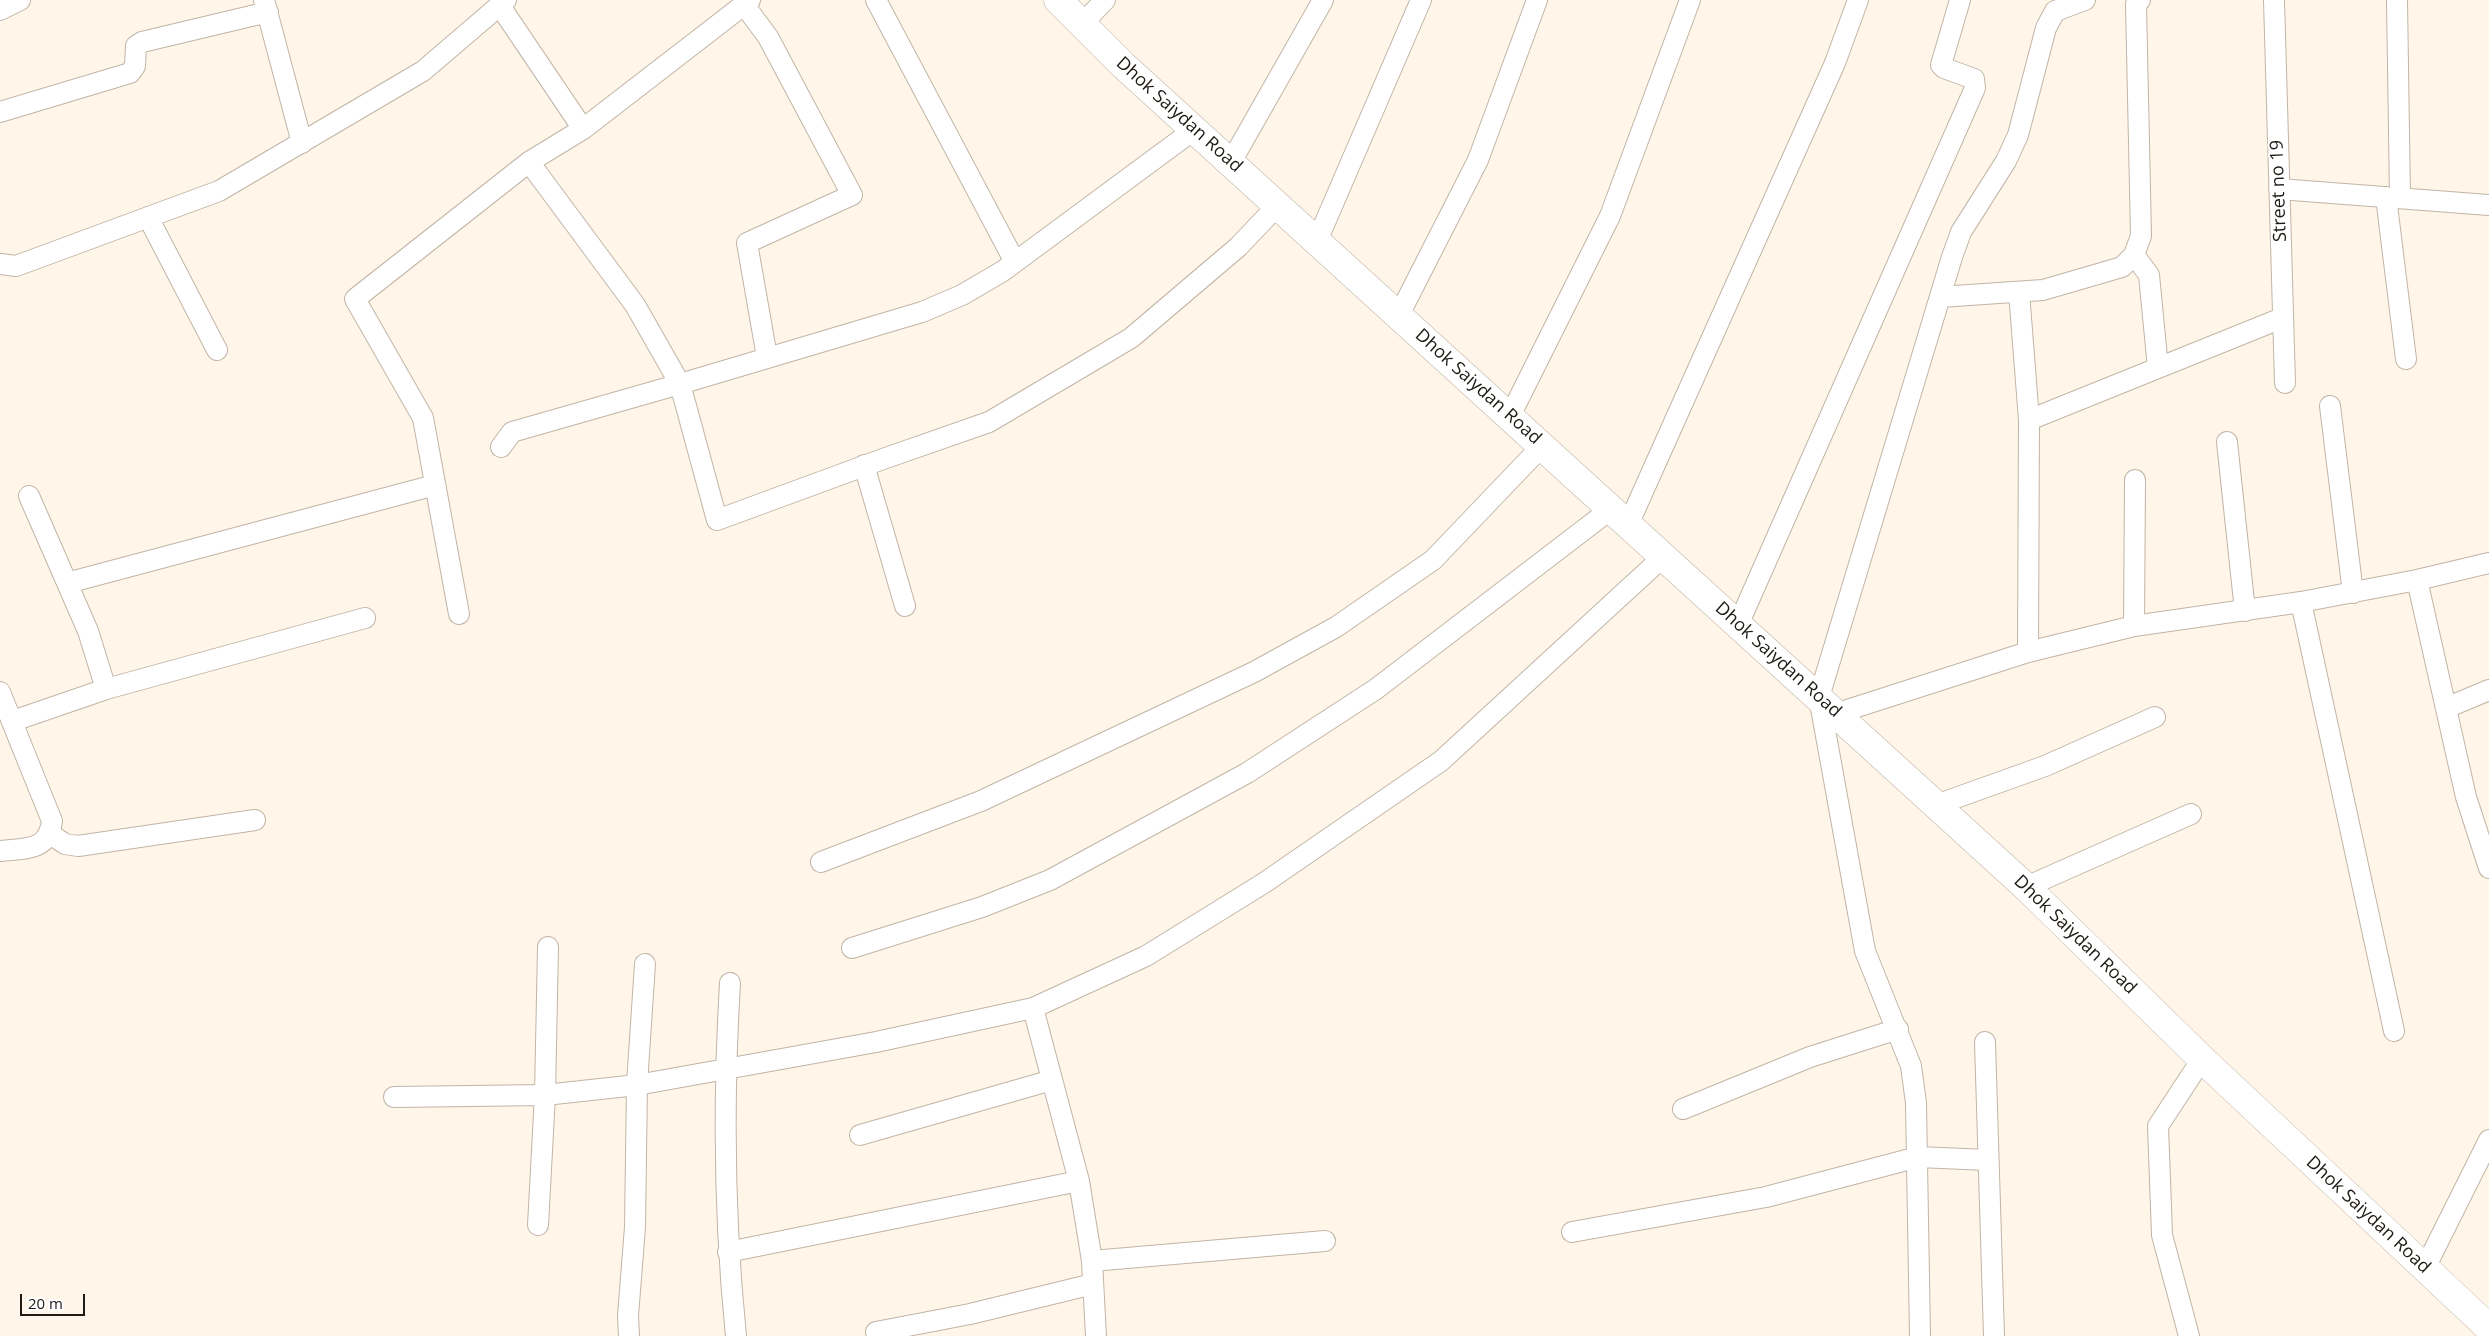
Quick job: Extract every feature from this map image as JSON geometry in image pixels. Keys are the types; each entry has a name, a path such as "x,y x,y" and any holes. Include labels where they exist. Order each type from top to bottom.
{"main road":[{"name":"Dhok Saiydan Road","path":"1058,0 1123,65 1195,128 1738,625 1829,705 2026,887 2202,1059 2488,1326"}],"street":[{"path":"0,10 20,0"},
{"path":"876,0 1015,262"},
{"path":"1082,24 1105,0"},
{"path":"1231,162 1323,0"},
{"path":"1317,241 1421,0"},
{"path":"1399,315 1478,160 1537,0"},
{"path":"1510,416 1610,216 1690,0"},
{"path":"852,948 982,907 1050,880 1246,773 1376,689 1619,517 1834,63 1858,0"},
{"path":"1738,625 1975,88 1974,79 1944,68 1942,65 1960,0"},
{"path":"1920,1336 1918,1157 1916,1103 1911,1066 1898,1029 1865,951 1829,705 1940,297 1961,232 2006,161 2018,135 2046,28 2055,11 2085,0"},
{"path":"1940,297 2043,290 2122,267 2134,255 2141,236 2136,4 2140,0"},
{"name":"Street no 19","path":"2274,0 2285,383"},
{"path":"2397,0 2393,198 2406,359"},
{"path":"459,614 423,418 355,299 529,162 583,128 747,3 768,36 852,195 747,243 767,357"},
{"path":"0,264 16,266 219,191 423,71 494,5 583,128"},
{"path":"0,112 130,73 135,66 136,46 142,42 266,6 302,143"},
{"path":"501,447 512,432 922,312 962,295 1015,262 1195,128"},
{"path":"529,162 634,305 680,384 717,520 989,422 1131,338 1238,247 1278,205"},
{"path":"2279,189 2489,205"},
{"path":"148,217 217,350"},
{"path":"2134,255 2149,276 2158,368"},
{"path":"2019,292 2029,420 2028,652"},
{"path":"2029,420 2282,318"},
{"path":"2330,406 2352,593"},
{"path":"2227,442 2245,611"},
{"path":"821,862 980,801 1254,672 1336,627 1433,560 1542,446"},
{"path":"864,466 904,606"},
{"path":"2134,626 2135,480"},
{"path":"67,583 435,485"},
{"path":"29,496 88,631 106,690"},
{"path":"394,1097 545,1095 637,1086 876,1042 1033,1008 1146,956 1264,883 1441,761 1663,557"},
{"path":"1829,705 2134,626 2245,611 2352,593 2489,563"},
{"path":"2417,580 2466,797 2489,868"},
{"path":"2301,602 2394,1031"},
{"path":"13,721 106,690 365,618"},
{"path":"2446,708 2489,690"},
{"path":"0,692 52,821 50,834 37,847 0,851"},
{"path":"1936,805 2045,766 2155,717"},
{"path":"2026,887 2191,814"},
{"path":"50,834 65,844 78,846 255,820"},
{"path":"538,1225 545,1095 548,947"},
{"path":"629,1336 628,1316 635,1227 637,1086 645,964"},
{"path":"730,983 725,1069 728,1252 736,1336"},
{"path":"1033,1008 1079,1181 1092,1261 1096,1336"},
{"path":"1683,1109 1810,1057 1898,1029"},
{"path":"1984,1042 1994,1336"},
{"path":"2189,1336 2162,1235 2158,1126 2202,1059"},
{"path":"860,1135 1052,1080"},
{"path":"2425,1268 2489,1140"},
{"path":"1572,1232 1766,1197 1918,1157 1988,1160"},
{"path":"728,1252 1079,1181"},
{"path":"1092,1261 1325,1241"},
{"path":"876,1332 970,1314 1093,1284"}]}
